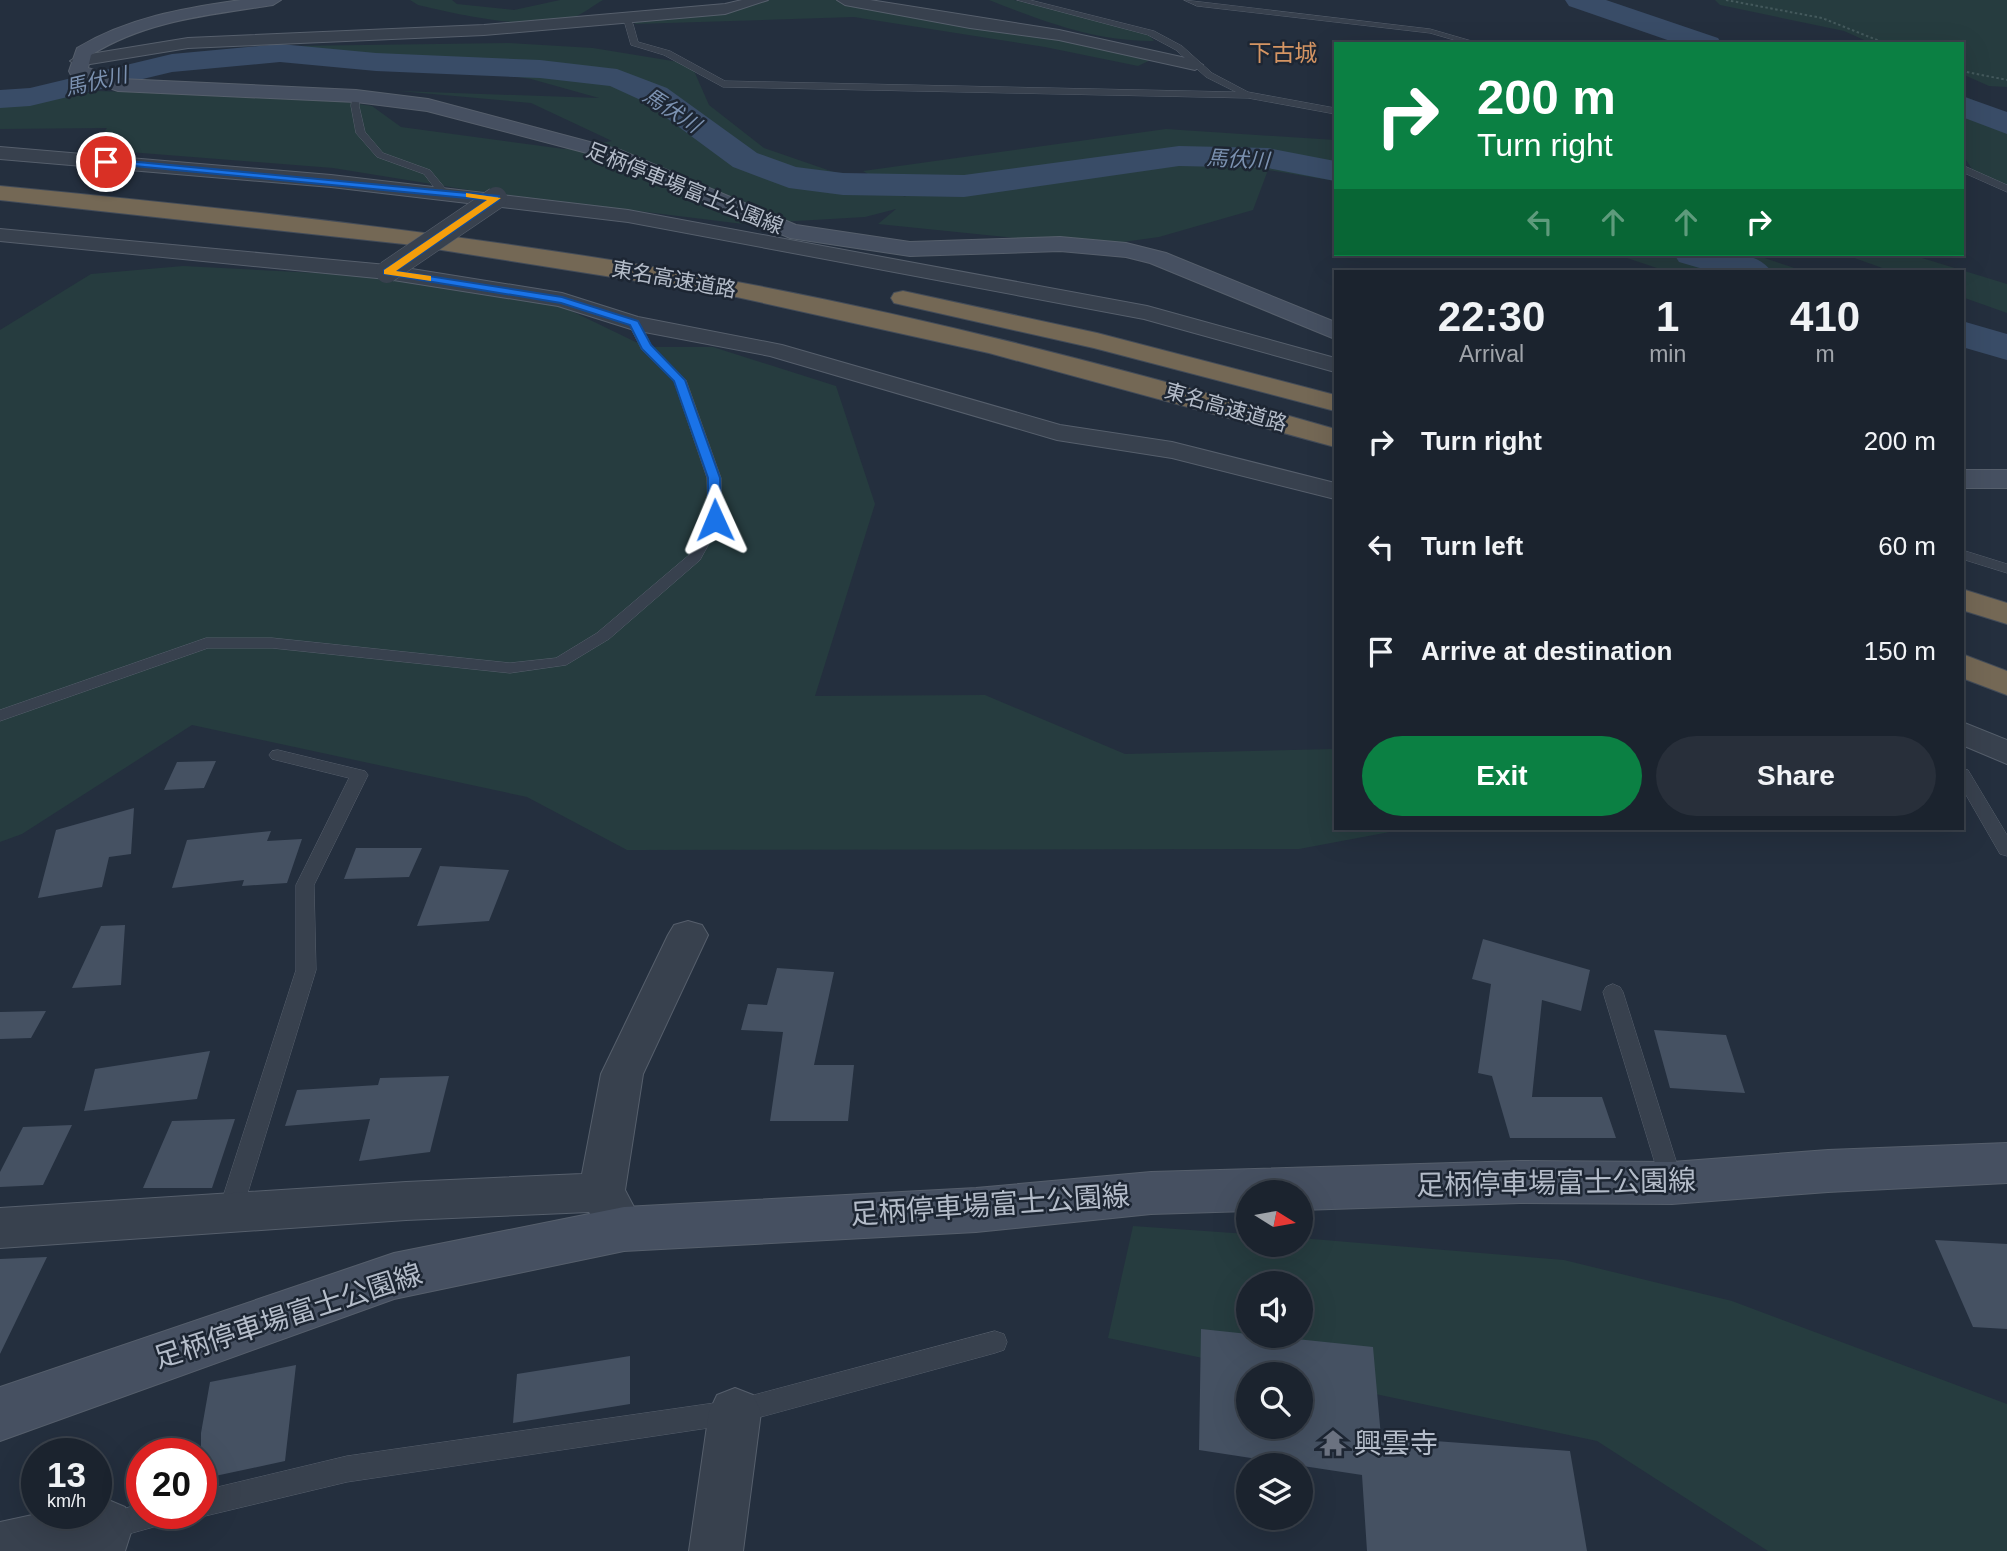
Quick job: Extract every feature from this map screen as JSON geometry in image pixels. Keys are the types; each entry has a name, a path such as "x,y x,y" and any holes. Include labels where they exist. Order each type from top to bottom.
{"highway":[{"name":"東名高速道路","path":"0,171 331,206 628,247"},
{"name":"東名高速道路","path":"0,193 347,229 645,273 892,322 1011,350 1334,438"},
{"name":"東名高速道路","path":"876,292 1097,341 1334,403"},
{"path":"1964,600 2007,614"},
{"path":"1964,666 2007,684"}],"main road":[{"path":"78,66 82,52 129,29 273,0"},
{"name":"足柄停車場富士公園線","path":"78,66 118,85 356,96 428,105 613,154 726,201 790,232 910,249 1060,244 1126,250 1158,258 1334,331"},
{"path":"1964,479 2007,478"},
{"name":"足柄停車場富士公園線","path":"0,1414 394,1276 613,1211 976,1210 1150,1193 1520,1182 1672,1183 1828,1171 2007,1163"}],"street":[{"path":"78,66 188,43 471,31 725,9 760,0"},
{"path":"845,0 970,23 1059,35 1195,65"},
{"path":"0,153 496,198 628,216 1147,313 1334,365"},
{"path":"387,272 496,198"},
{"path":"0,235 387,272 562,300 634,323 774,350 1058,432 1172,450 1334,491"},
{"path":"1964,733 2007,753"},
{"path":"0,1228 229,1215 406,1201 613,1211 622,1074 688,935"},
{"path":"716,1551 735,1412"},
{"path":"0,1549 102,1539"}],"lane":[{"path":"1021,0 1151,33 1179,48 1195,65 1248,95"},
{"path":"1188,0 1210,6 1430,31 1471,42"},
{"path":"623,16 629,24 634,43 667,53 723,84 1248,95 1334,111"},
{"path":"356,96 360,133 380,155 427,172 444,193"},
{"path":"1964,169 2007,189"},
{"path":"3,716 205,643 272,643 510,668 560,663 603,636 695,557 715,520 714,478 680,380 646,347 634,323"},
{"path":"1964,555 2007,569"},
{"path":"229,1215 306,970 305,885 359,775 278,755"},
{"path":"1964,777 2007,850"},
{"path":"1613,992 1672,1183"},
{"path":"217,1500 347,1469 735,1412 995,1342"},
{"path":"102,1539 126,1528"}],"path":[{"path":"1726,0 1822,18 1882,42"},
{"path":"1964,71 2007,80"}],"green space":[{"path":"410,0 452,0 457,4 514,10 560,0 603,0 575,17 559,21 519,23 418,5"},
{"path":"766,0 848,0 1157,57 1138,66 1045,47 854,17 635,24 640,15"},
{"path":"989,0 1014,0 1145,31 1154,41 1091,34"},
{"path":"1715,0 2007,0 2007,87 1989,86 1964,75 1964,42 1869,42 1844,31 1720,5"},
{"path":"509,43 593,48 691,64 709,105 764,148 906,197 863,171 1166,129 1334,140 1334,181 1268,170 1253,210 1159,237 1094,246 878,224 896,209 865,217 743,224 475,191 333,168 91,149 107,128 0,129 0,107 97,91 313,97 372,106 401,127 564,149 612,141 531,103 399,91 599,98 531,79 291,46"},
{"path":"1964,96 2007,115 2007,187 1973,171 1964,156"},
{"path":"1621,256 1759,256 1800,270 1663,270"},
{"path":"1849,256 1916,256 1961,270 1888,270"},
{"path":"183,266 357,275 557,304 646,347 713,347 836,386 875,504 815,696 985,695 1125,754 1334,749 1334,830 1400,830 1299,849 627,850 527,797 192,725 22,834 0,842 0,330 91,274"},
{"path":"1964,271 2007,284 2007,313 1964,298"},
{"path":"1133,1226 1236,1233 1236,1257 1313,1257 1313,1239 1564,1260 1732,1301 2007,1404 2007,1551 1768,1551 1597,1441 1313,1381 1313,1362 1236,1362 1236,1365 1108,1338"}],"building":[{"path":"216,761 204,788 164,790 177,762"},
{"path":"134,808 131,854 109,857 102,887 38,898 56,830"},
{"path":"271,831 267,841 302,839 287,883 242,886 244,880 172,888 187,840"},
{"path":"356,848 422,848 409,877 344,879"},
{"path":"440,866 509,870 489,921 417,926"},
{"path":"125,925 121,985 72,988 101,926"},
{"path":"1483,939 1590,970 1581,1011 1542,1000 1532,1097 1602,1097 1616,1138 1510,1138 1492,1076 1478,1073 1491,984 1472,979"},
{"path":"777,968 834,972 814,1065 854,1065 848,1121 770,1121 783,1032 741,1030 748,1004 767,1005"},
{"path":"46,1011 31,1038 0,1039 0,1012"},
{"path":"1654,1030 1726,1035 1745,1093 1670,1088"},
{"path":"210,1051 197,1099 84,1111 95,1069"},
{"path":"449,1076 430,1152 359,1161 370,1119 285,1126 297,1090 378,1085 380,1078"},
{"path":"235,1119 212,1188 143,1188 172,1121"},
{"path":"72,1125 43,1185 0,1187 0,1172 23,1127"},
{"path":"1935,1240 2007,1244 2007,1329 1973,1327"},
{"path":"47,1257 0,1354 0,1259"},
{"name":"興雲寺","path":"1201,1329 1236,1333 1236,1348 1313,1348 1313,1341 1373,1347 1381,1437 1570,1451 1587,1551 1367,1551 1362,1475 1313,1467 1313,1453 1236,1453 1236,1456 1199,1450"},
{"path":"630,1356 630,1404 513,1423 517,1374"},
{"path":"296,1365 285,1461 217,1476 217,1438 201,1438 210,1382"}],"waterway":[{"path":"1579,0 1702,42"},
{"name":"馬伏川","path":"0,99 30,97 172,63 280,53 376,62 540,69 617,78 656,95 745,160 789,177 843,184 964,186 1179,156 1268,158 1334,171"},
{"path":"1964,107 2007,124"},
{"name":"馬伏川","path":"1700,256 1748,270"},
{"name":"馬伏川","path":"1964,335 2007,347"}],"slow traffic":[{"path":"427,279 387,272 496,198 469,195"}],"place":[{"name":"興雲寺","path":"1333,1443"}],"district":[{"name":"下古城","path":"1283,53"}],"route":[{"path":"106,162 496,198 387,272 562,300 634,323 646,347 680,380 714,478 715,520"}]}
